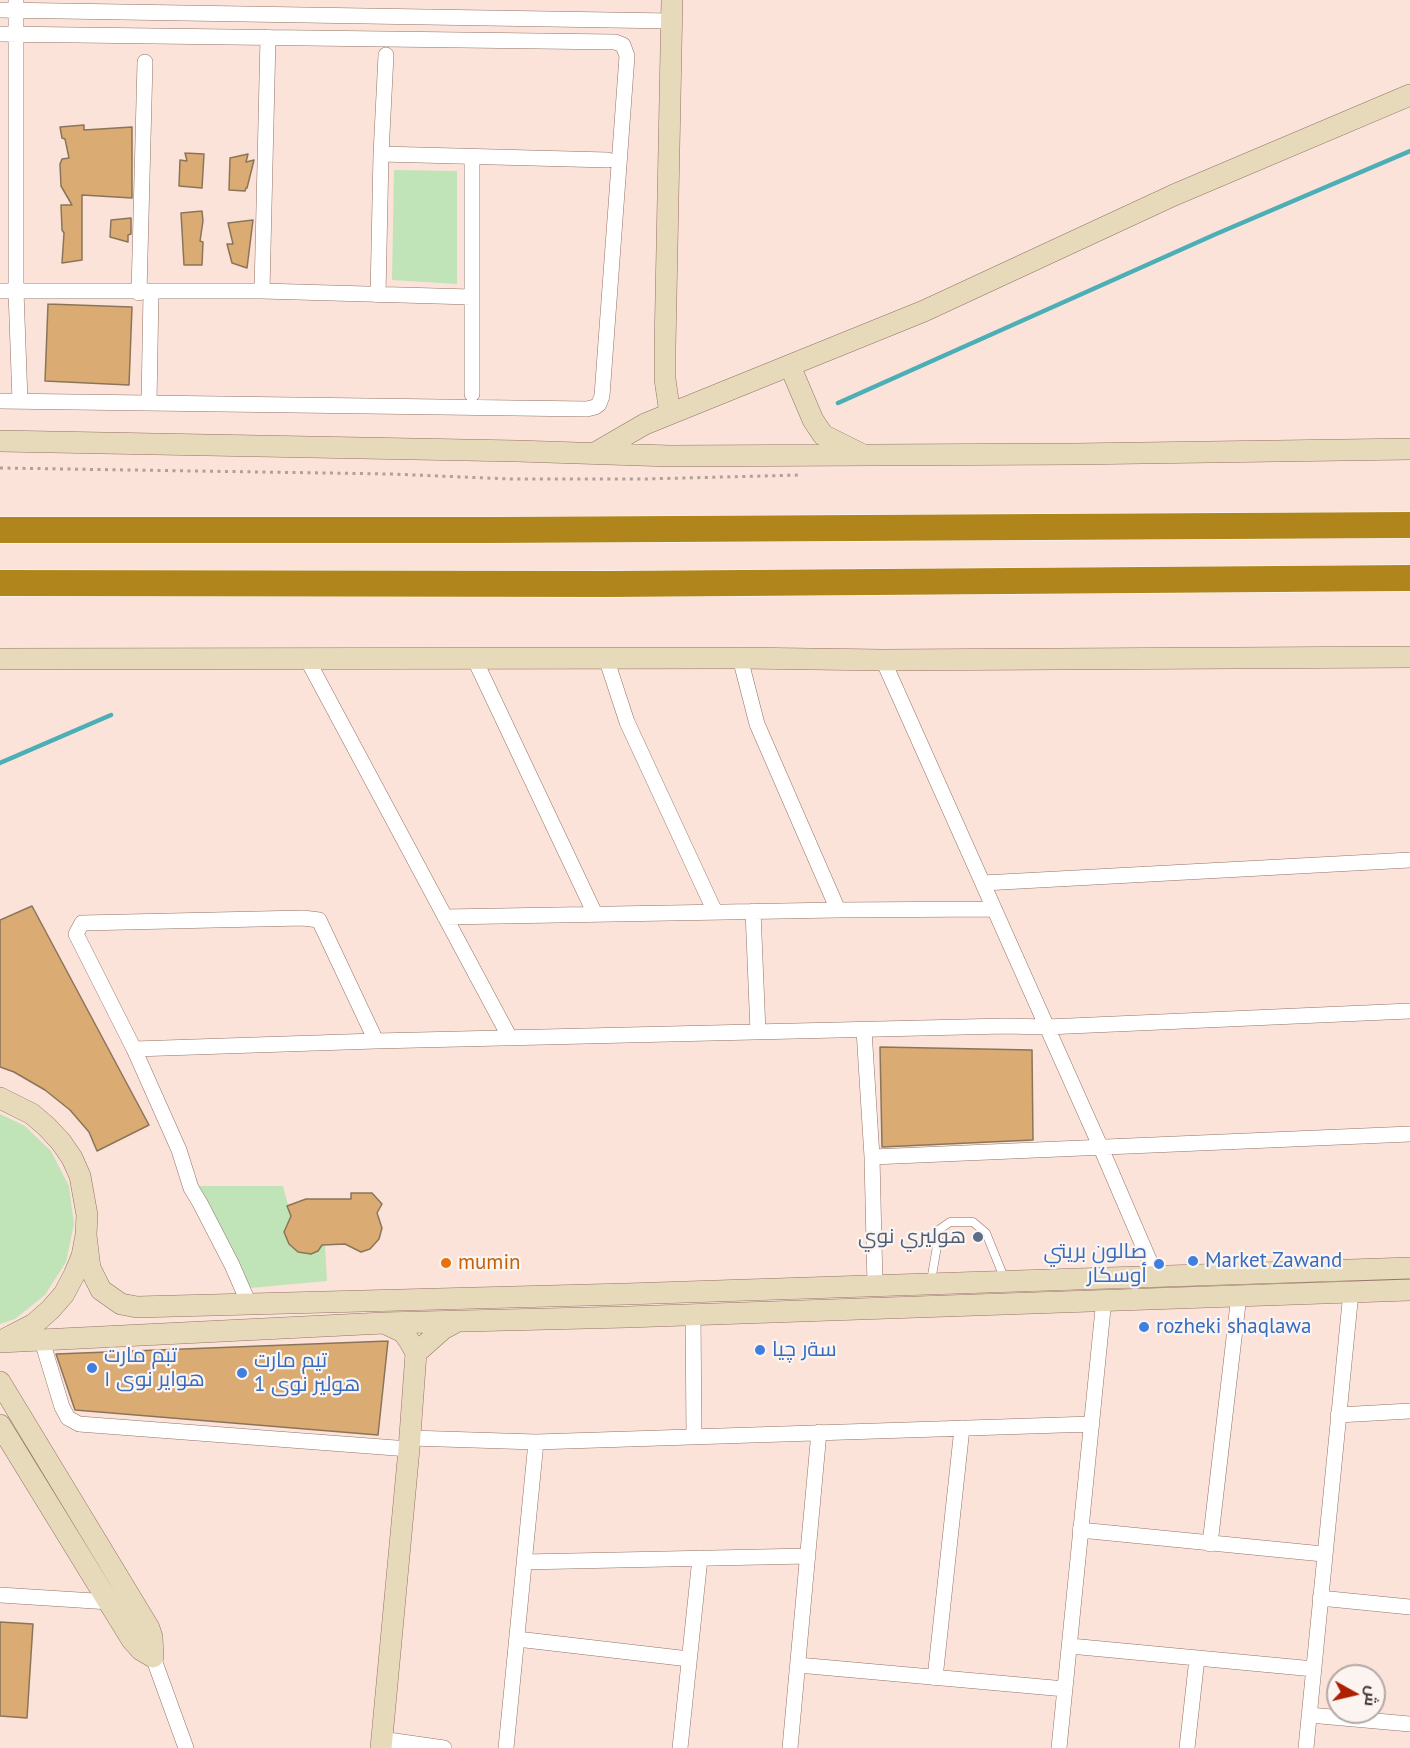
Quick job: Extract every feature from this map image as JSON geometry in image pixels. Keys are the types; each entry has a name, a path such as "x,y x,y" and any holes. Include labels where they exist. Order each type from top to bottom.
{"highway":[{"path":"0,530 1410,525"},
{"path":"0,583 609,584 1410,578"}],"street":[{"path":"670,414 665,379 665,347 672,0"},
{"path":"20,401 8,291 16,34 10,6 247,7 671,21"},
{"path":"598,19 598,41"},
{"path":"0,34 598,41 623,45 627,56 602,396 599,404 587,409 0,401"},
{"path":"262,291 268,37"},
{"path":"378,295 386,55"},
{"path":"146,62 145,292 149,403"},
{"path":"594,453 645,424 924,311 1174,195 1410,95"},
{"path":"381,154 608,160"},
{"path":"472,157 472,394"},
{"path":"8,291 262,291 471,297"},
{"path":"790,366 813,420 823,435 867,456"},
{"path":"0,441 670,456 867,456 1410,449"},
{"path":"0,659 740,658 883,660 1410,657"},
{"path":"307,658 510,1038"},
{"path":"474,658 595,914"},
{"path":"606,658 627,722 715,912"},
{"path":"740,658 757,724 838,910"},
{"path":"883,660 1156,1276"},
{"path":"983,883 1410,860"},
{"path":"445,917 994,909"},
{"path":"753,911 758,1032"},
{"path":"249,1304 232,1265 191,1188 179,1150 134,1049 76,934 82,923 303,918 319,920 376,1041"},
{"path":"134,1049 376,1041 1047,1027 1410,1011"},
{"path":"864,1030 872,1156 875,1285"},
{"path":"0,1098 15,1104 48,1127 72,1158 80,1176 87,1215 82,1256 75,1275 64,1293 51,1310 16,1335 0,1342"},
{"path":"872,1156 1410,1134"},
{"path":"86,1235 90,1268 96,1283 113,1300 129,1306 626,1294 1410,1268"},
{"path":"0,1342 384,1323 627,1317 1410,1290"},
{"path":"1306,1748 1323,1554 1351,1292"},
{"path":"626,1294 627,1317"},
{"path":"1210,1544 1239,1295"},
{"path":"1059,1748 1104,1299"},
{"path":"128,1337 124,1333 121,1322 129,1306"},
{"path":"693,1314 694,1435"},
{"path":"416,1353 443,1329 458,1321"},
{"path":"384,1323 403,1332 416,1353 410,1444 381,1744 444,1748"},
{"path":"42,1341 62,1407 68,1418 79,1424 410,1444 1092,1424"},
{"path":"0,1382 149,1628 153,1657 186,1748"},
{"path":"1338,1415 1410,1411"},
{"path":"0,1425 136,1646 153,1657"},
{"path":"934,1678 962,1428"},
{"path":"790,1748 819,1432"},
{"path":"506,1748 536,1442"},
{"path":"1080,1530 1323,1554"},
{"path":"524,1562 808,1556"},
{"path":"680,1748 700,1558"},
{"path":"0,1595 110,1602"},
{"path":"1320,1598 1410,1607"},
{"path":"517,1639 689,1659"},
{"path":"1070,1646 1314,1669"},
{"path":"1187,1748 1197,1658"},
{"path":"798,1665 1065,1689"},
{"path":"1309,1715 1410,1724"}],"lane":[{"path":"930,1283 940,1228 950,1222 974,1222 986,1233 1005,1281"}],"path":[{"path":"0,468 390,474 510,479"}],"green space":[{"path":"394,170 457,171 457,284 392,280"},
{"path":"0,1114 25,1126 51,1151 69,1186 74,1224 66,1262 45,1295 15,1319 0,1324"},
{"path":"197,1186 283,1186 291,1216 284,1232 289,1244 298,1252 311,1254 325,1245 327,1281 250,1288"}],"building":[{"path":"84,125 84,130 132,127 132,198 82,195 82,260 62,263 64,233 61,205 72,205 61,186 60,164 62,159 69,158 60,127"},
{"path":"185,153 204,154 202,188 179,186 180,160 187,161"},
{"path":"248,154 246,162 254,160 247,188 245,191 229,190 230,158"},
{"path":"202,211 200,241 203,242 202,265 184,265 181,213"},
{"path":"131,218 131,234 128,235 128,242 110,237 111,220"},
{"path":"253,220 247,268 232,263 227,244 233,244 228,223"},
{"path":"48,304 132,307 129,385 45,381"},
{"path":"32,906 149,1125 97,1151 89,1132 70,1110 45,1090 14,1072 0,1067 0,920"},
{"path":"880,1047 1032,1050 1033,1140 882,1147"},
{"path":"351,1193 372,1193 382,1204 377,1213 382,1228 379,1239 370,1249 361,1252 345,1244 322,1245 318,1251 311,1254 298,1252 289,1244 284,1232 291,1216 287,1206 306,1199 351,1199"},
{"path":"388,1341 378,1435 75,1410 56,1354"},
{"path":"0,1622 33,1624 27,1718 0,1716"}],"waterway":[{"path":"838,403 1216,234 1410,151"},
{"path":"0,763 111,715"}],"place":[{"name":"هوليري نوي","path":"978,1237"},
{"name":"Market Zawand","path":"1193,1261"},
{"name":"mumin","path":"446,1263"},
{"name":"صالون بريتي أوسكار","path":"1159,1264"},
{"name":"rozheki shaqlawa","path":"1144,1327"},
{"name":"سةر چيا","path":"760,1350"},
{"name":"تبم مارت هواير نوى ١","path":"92,1368"},
{"name":"تيم مارت هولير نوى 1","path":"242,1373"}]}
